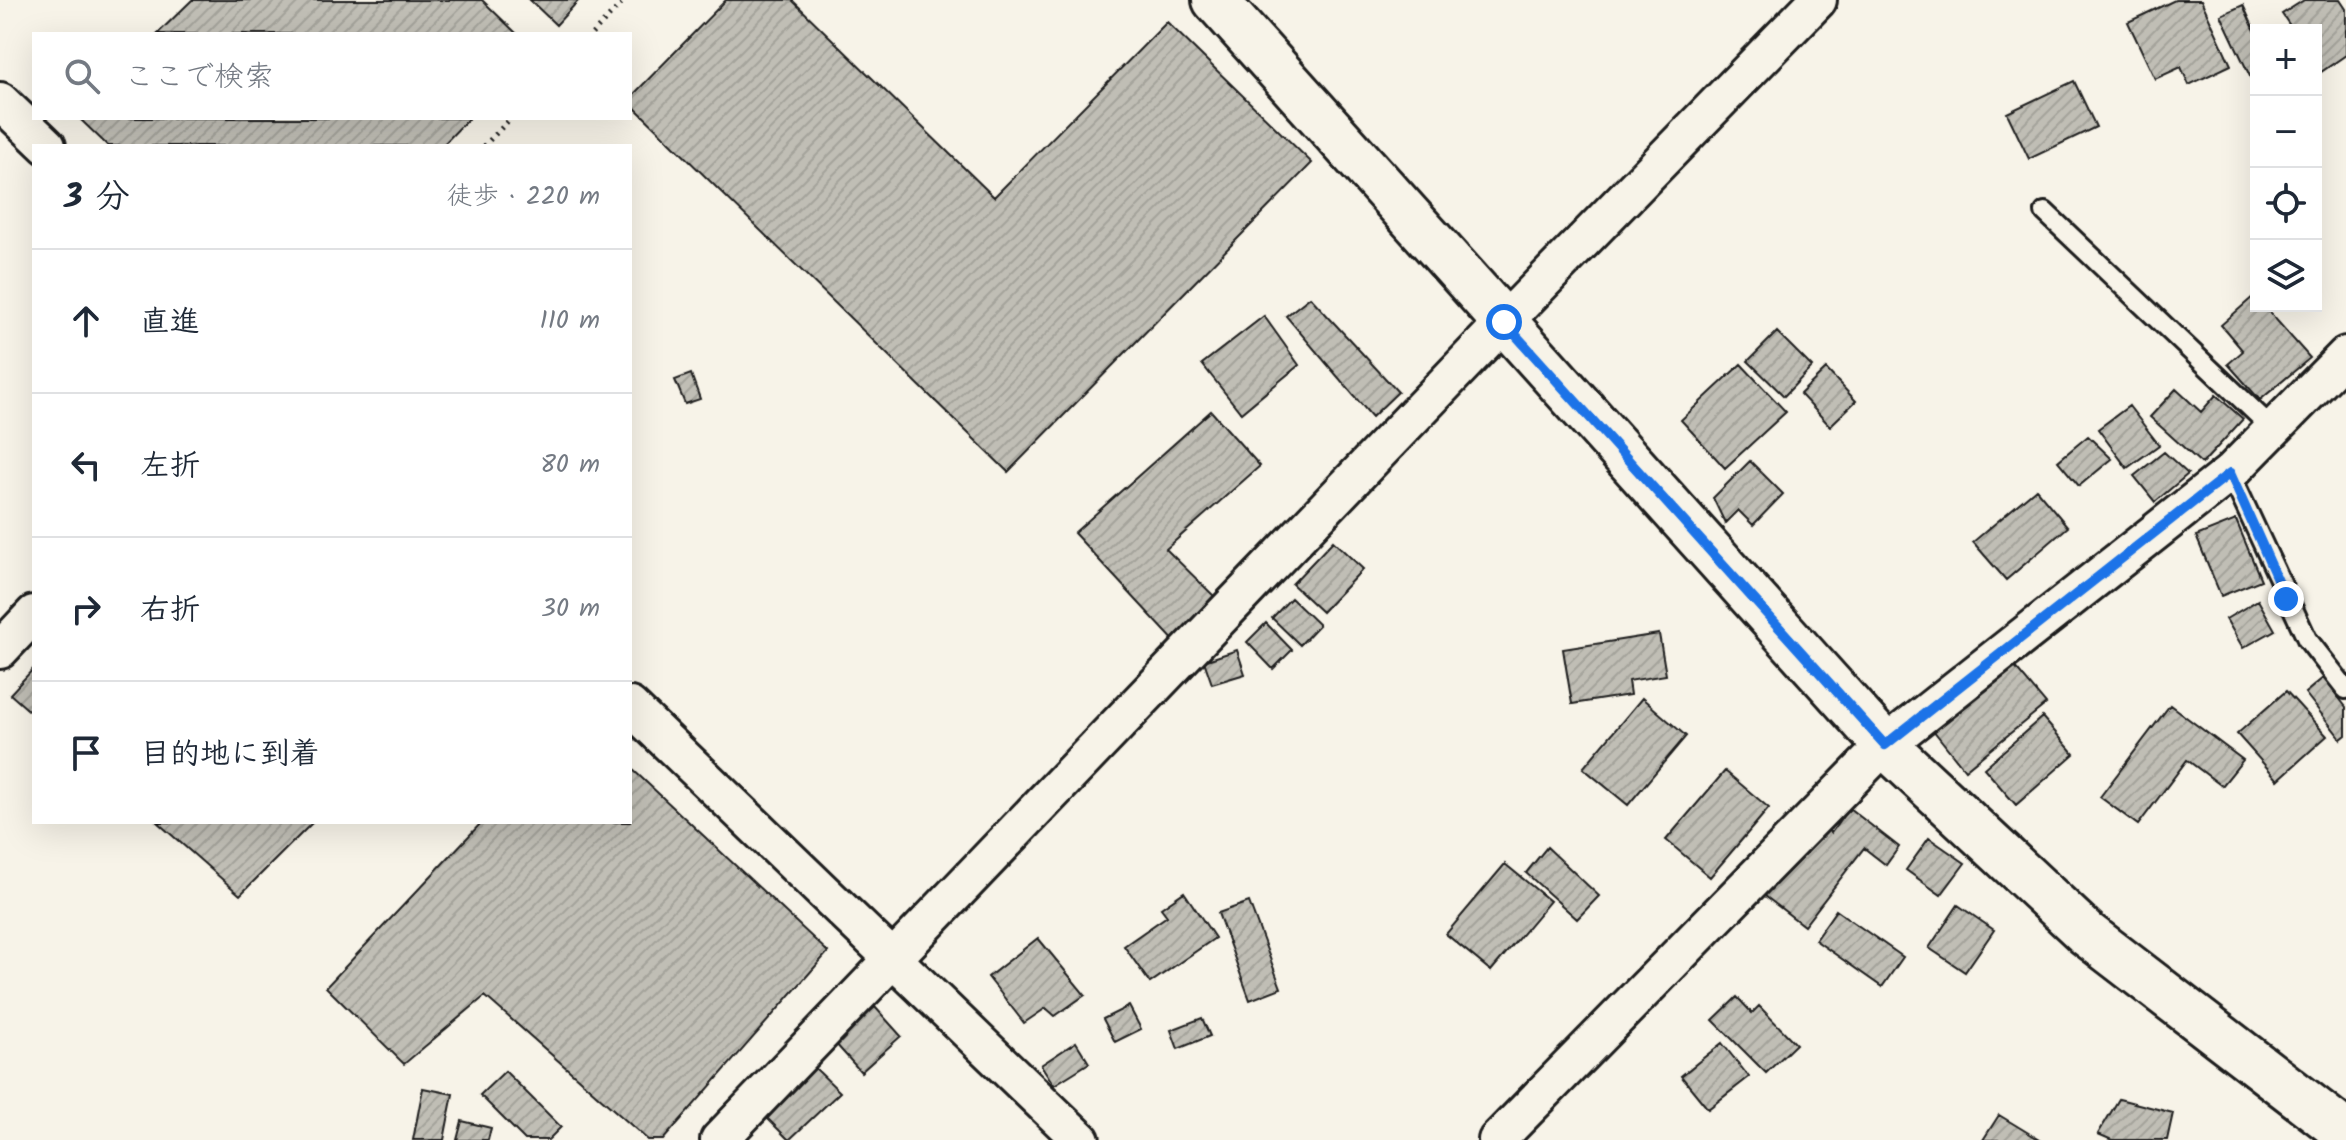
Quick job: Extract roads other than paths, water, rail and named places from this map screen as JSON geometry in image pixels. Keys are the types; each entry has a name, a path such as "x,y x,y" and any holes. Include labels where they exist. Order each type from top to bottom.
{"street":[{"path":"1215,0 1885,745 2087,934 2346,1133"},
{"path":"719,1140 1504,322 1818,0"},
{"path":"0,101 45,144"},
{"path":"1497,1140 1885,745 2230,473 2346,355"},
{"path":"0,650 32,616"},
{"path":"632,708 1081,1140"}],"lane":[{"path":"2045,212 2273,429"},
{"path":"2230,473 2307,639 2346,689"}]}
